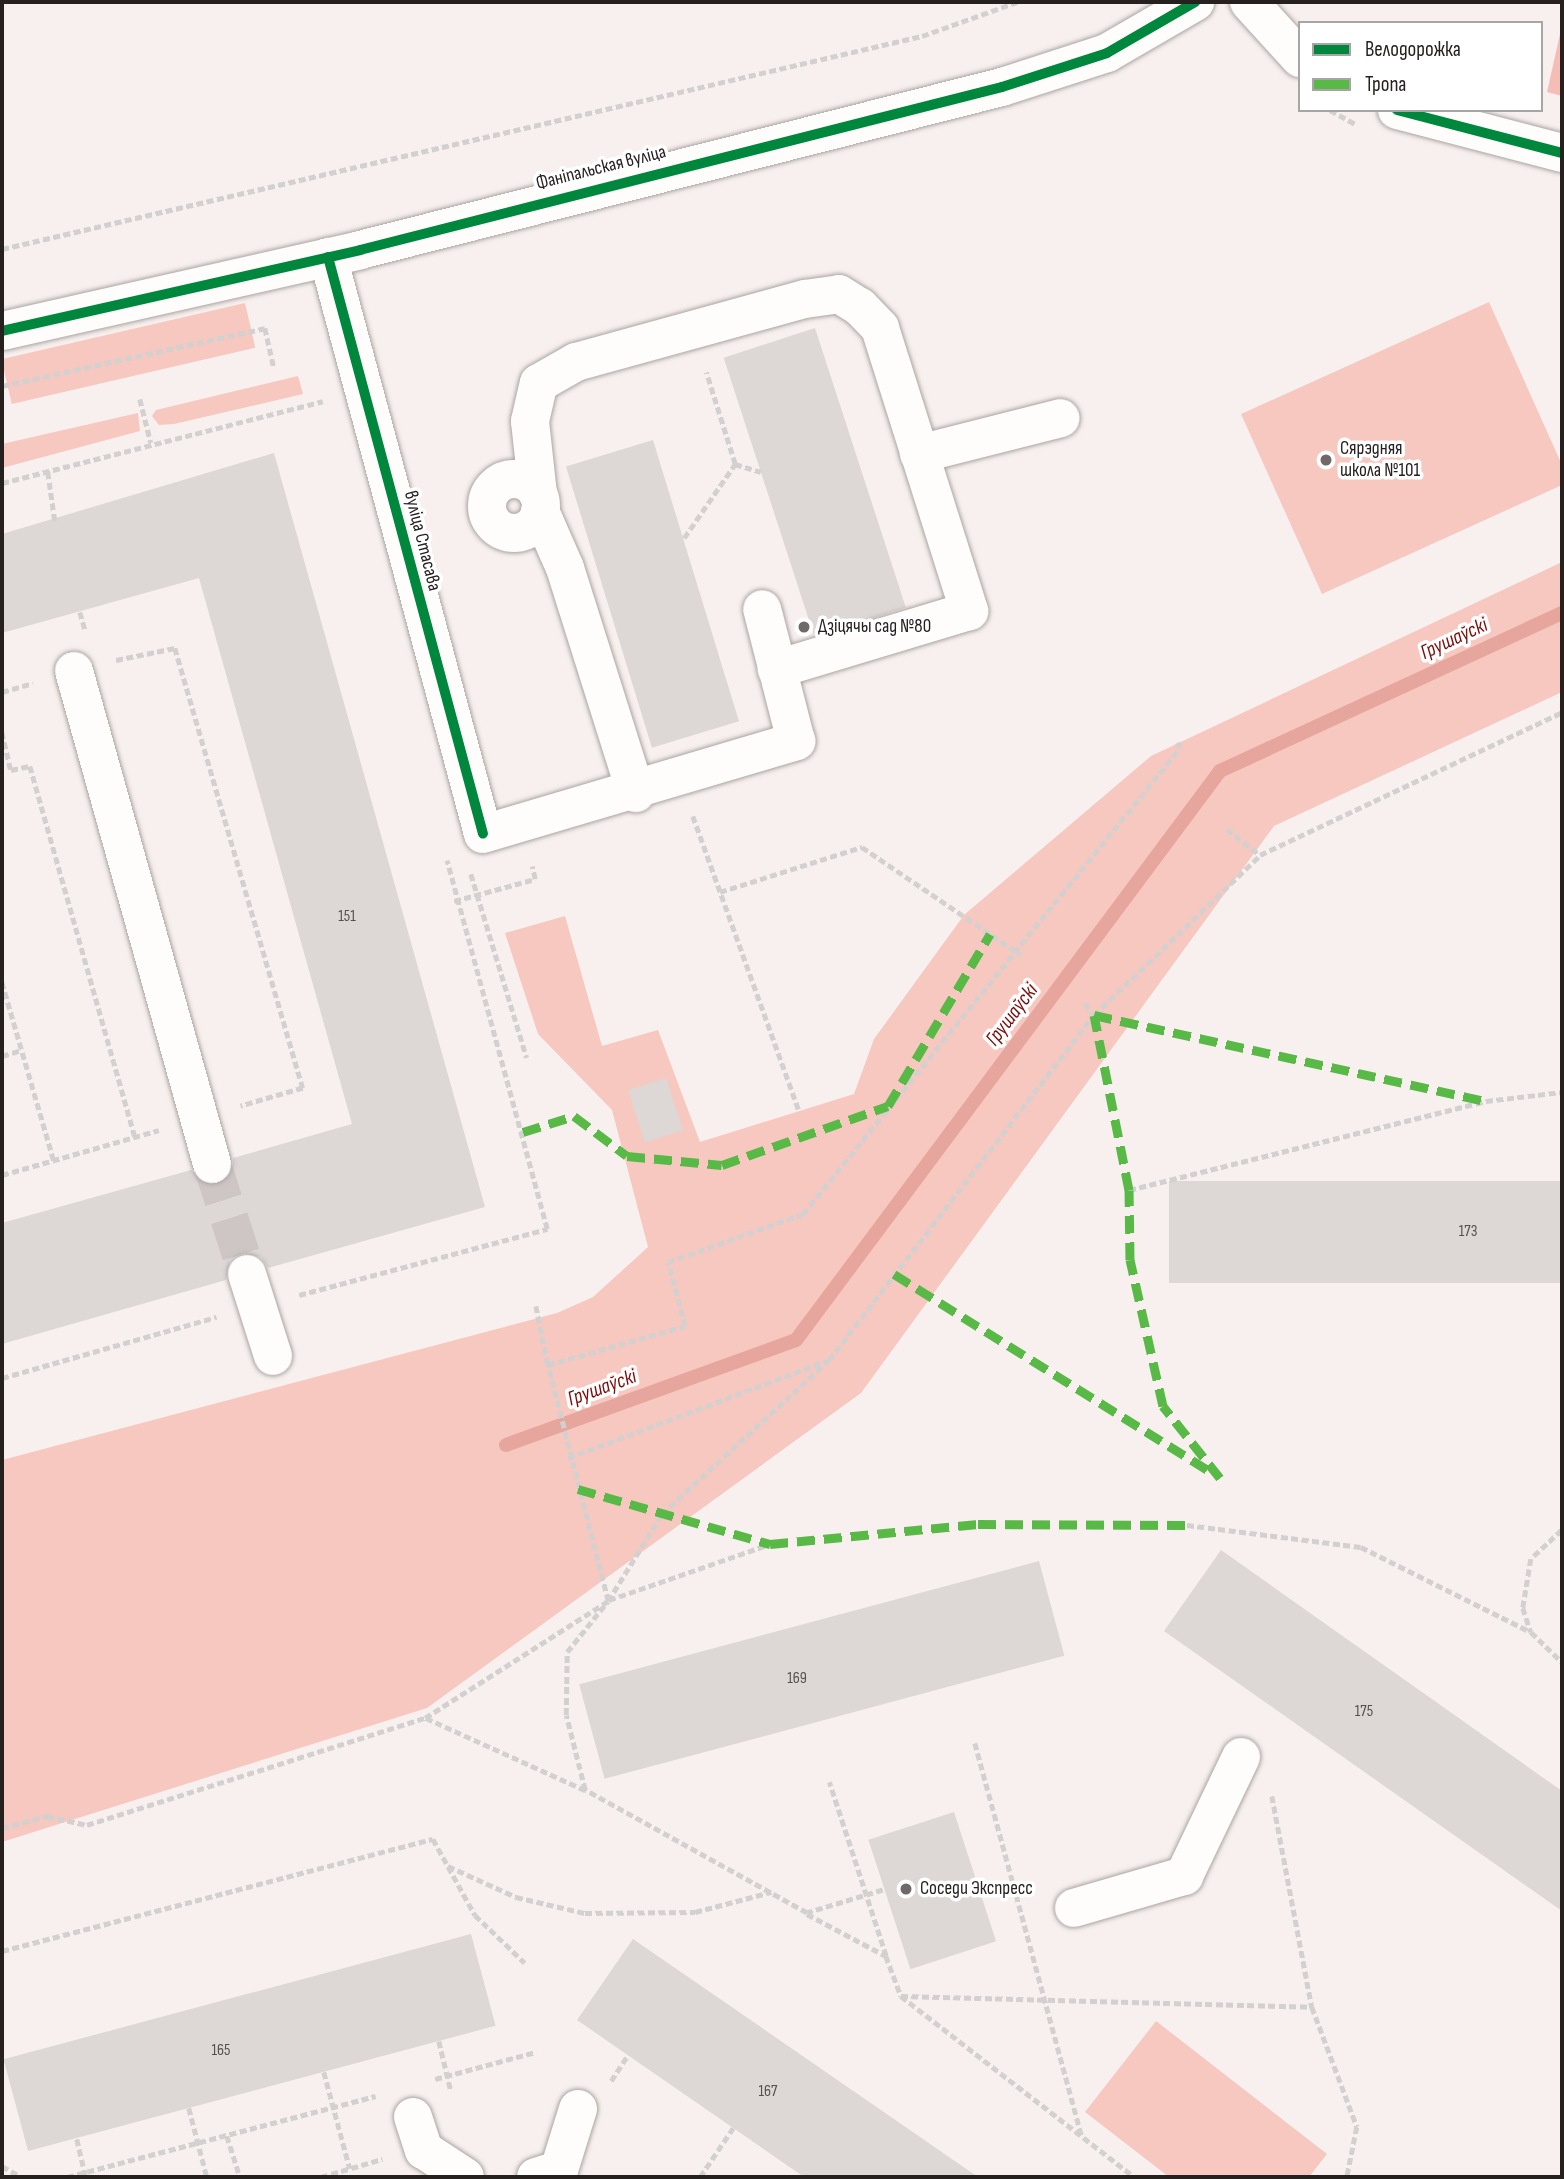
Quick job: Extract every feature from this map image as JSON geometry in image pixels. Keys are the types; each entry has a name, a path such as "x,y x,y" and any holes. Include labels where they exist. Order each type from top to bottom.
{"street":[{"name":"Фаніпальская вуліца","path":"2,331 328,257 1002,87 1107,52 1195,2"},
{"path":"1249,2 1298,56"},
{"path":"1405,112 1562,153"},
{"name":"вуліца Стасава","path":"328,257 475,847"},
{"path":"636,793 565,568 531,513 525,482 500,484 514,469 540,383 576,362 695,334 839,294 880,328 969,611 777,669"},
{"path":"919,454 1062,418"},
{"path":"530,421 531,513"},
{"path":"475,847 796,741 762,609"},
{"path":"74,671 212,1164"},
{"path":"252,1290 273,1356"},
{"path":"1074,1908 1184,1876 1241,1757"},
{"path":"417,2100 424,2150 465,2177"},
{"path":"536,2177 559,2170 578,2109"}],"path":[{"path":"2,249 922,36 1017,2"},
{"path":"2,386 265,328 274,368"},
{"path":"695,334 735,464"},
{"path":"323,390 330,414"},
{"path":"140,398 152,443"},
{"path":"2,483 326,401"},
{"path":"735,464 761,472"},
{"path":"684,538 735,464"},
{"path":"48,472 55,521"},
{"path":"586,1790 566,1715 567,1652 608,1601 662,1514 829,1360 1094,1015 1260,855 1562,712"},
{"path":"2,732 11,770 30,766 135,1136"},
{"path":"548,1365 685,1326 668,1262 803,1214 1012,949 1180,748"},
{"path":"679,779 799,1111"},
{"path":"1227,829 1260,855"},
{"path":"475,847 527,1058"},
{"path":"720,892 862,847 1021,955"},
{"path":"2,1378 252,1290 547,1229 454,901 445,850"},
{"path":"2,982 54,1161"},
{"path":"1085,1003 1094,1015"},
{"path":"2,1056 22,1050"},
{"path":"1129,1190 1486,1101 1562,1092"},
{"path":"536,1306 554,1405 608,1601"},
{"path":"568,1458 829,1360"},
{"path":"1187,1525 1361,1548 1531,1632 1562,1662"},
{"path":"1531,1632 1522,1583 1531,1559 1562,1530"},
{"path":"2,1828 47,1816 87,1825 425,1718 608,1601 770,1544"},
{"path":"425,1718 586,1790 886,1956"},
{"path":"975,1743 1041,2004 1082,2136"},
{"path":"829,1782 901,1996 1134,2177"},
{"path":"1271,1791 1312,2007 1357,2127 1347,2177"},
{"path":"2,1951 433,1839 475,1915 525,1963"},
{"path":"447,1866 516,1897 585,1913 695,1912 771,1892"},
{"path":"807,1913 883,1890"},
{"path":"901,1996 1041,2004 1312,2007"},
{"path":"439,2041 454,2106"},
{"path":"417,2100 447,2076 536,2052"},
{"path":"324,2072 350,2169"},
{"path":"67,2177 85,2175 384,2093"},
{"path":"190,2108 207,2177"},
{"path":"700,2177 733,2128"},
{"path":"227,2136 240,2177"},
{"path":"77,2139 85,2175"},
{"path":"321,2177 388,2158"},
{"path":"2,2166 21,2177"}],"shaded area":[{"path":"1562,25 1562,96 1547,92"},
{"path":"1489,302 1562,465 1562,485 1322,594 1241,414"},
{"path":"245,303 255,348 12,404 2,359"},
{"path":"298,376 303,394 174,424 159,425 152,416 156,410"},
{"path":"138,413 140,431 2,468 2,444"},
{"path":"1562,562 1562,692 1274,826 861,1393 427,1708 2,1842 2,1460 557,1313 593,1297 648,1247 612,1110 538,1034 505,933 565,916 602,1046 658,1030 700,1142 854,1094 874,1039 964,915 1151,756"},
{"path":"1156,2021 1327,2154 1309,2177 1169,2177 1085,2112"}],"building":[{"path":"815,328 906,608 815,637 724,358"},
{"path":"653,440 739,721 652,748 566,467"},
{"path":"274,453 485,1207 268,1268 261,1257 241,1253 230,1260 226,1280 2,1344 2,1223 191,1170 206,1185 219,1185 233,1170 233,1158 352,1124 199,578 2,633 2,534"},
{"path":"666,1078 683,1130 645,1143 628,1090"},
{"path":"1169,1181 1562,1181 1562,1283 1169,1283"},
{"path":"1221,1550 1562,1791 1562,1911 1164,1631"},
{"path":"1039,1561 1064,1656 605,1779 579,1684"},
{"path":"954,1812 996,1941 910,1969 868,1840"},
{"path":"471,1934 496,2026 28,2151 3,2059"},
{"path":"633,1939 978,2177 804,2177 577,2020"}],"waterway":[{"name":"Грушаўскі","path":"506,1445 796,1340 1220,771 1562,613"}],"tunnel":[{"path":"212,1164 247,1274"}],"marked path":[{"path":"523,1132 574,1116 627,1156 722,1165 888,1106 990,934"},
{"path":"1220,1478 1163,1406 1130,1260 1129,1190 1094,1015 1486,1101"},
{"path":"894,1274 1211,1472"},
{"path":"578,1489 770,1544 978,1524 1187,1525"}],"cycle path":[{"path":"2,331 360,250 1002,87 1107,53 1195,2"},
{"path":"1405,112 1562,153"},
{"path":"328,257 483,834"}],"place":[{"name":"Сярэдняя школа №101","path":"1326,460"},
{"name":"Дзіцячы сад №80","path":"804,627"},
{"name":"Соседи Экспресс","path":"906,1889"}]}
